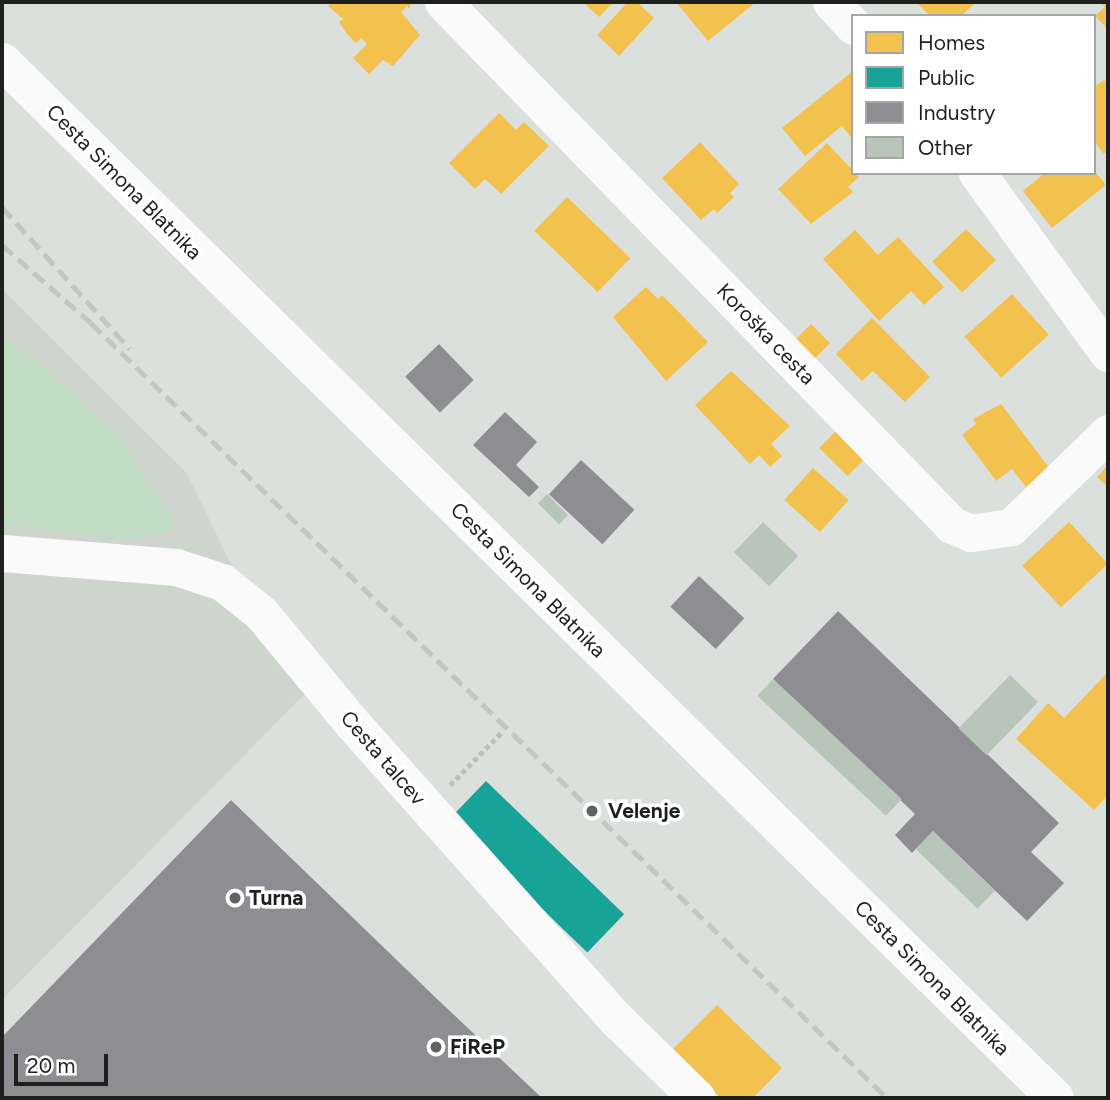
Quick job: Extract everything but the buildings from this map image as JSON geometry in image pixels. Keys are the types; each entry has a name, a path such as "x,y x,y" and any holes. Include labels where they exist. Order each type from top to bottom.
{"street":[{"name":"Koroška cesta","path":"443,2 952,525 971,533 1011,527 1108,433"},
{"path":"831,2 851,24"},
{"name":"Cesta Simona Blatnika","path":"2,61 1055,1098"},
{"path":"978,175 1108,353"},
{"name":"Cesta talcev","path":"2,553 176,567 222,582 261,613 428,809 616,1019 697,1098"}],"path":[{"path":"428,809 501,733"}],"shaded area":[{"path":"2,289 186,472 265,633 311,688 2,1000"}],"green space":[{"path":"2,337 42,366 116,433 174,523 169,530 138,538 90,536 2,523"}],"railway":[{"path":"2,207 130,349"},
{"path":"2,245 91,323 887,1098"}],"place":[{"name":"Velenje","path":"592,811"},
{"name":"Turna","path":"235,898"},
{"name":"FiReP","path":"436,1047"}]}
